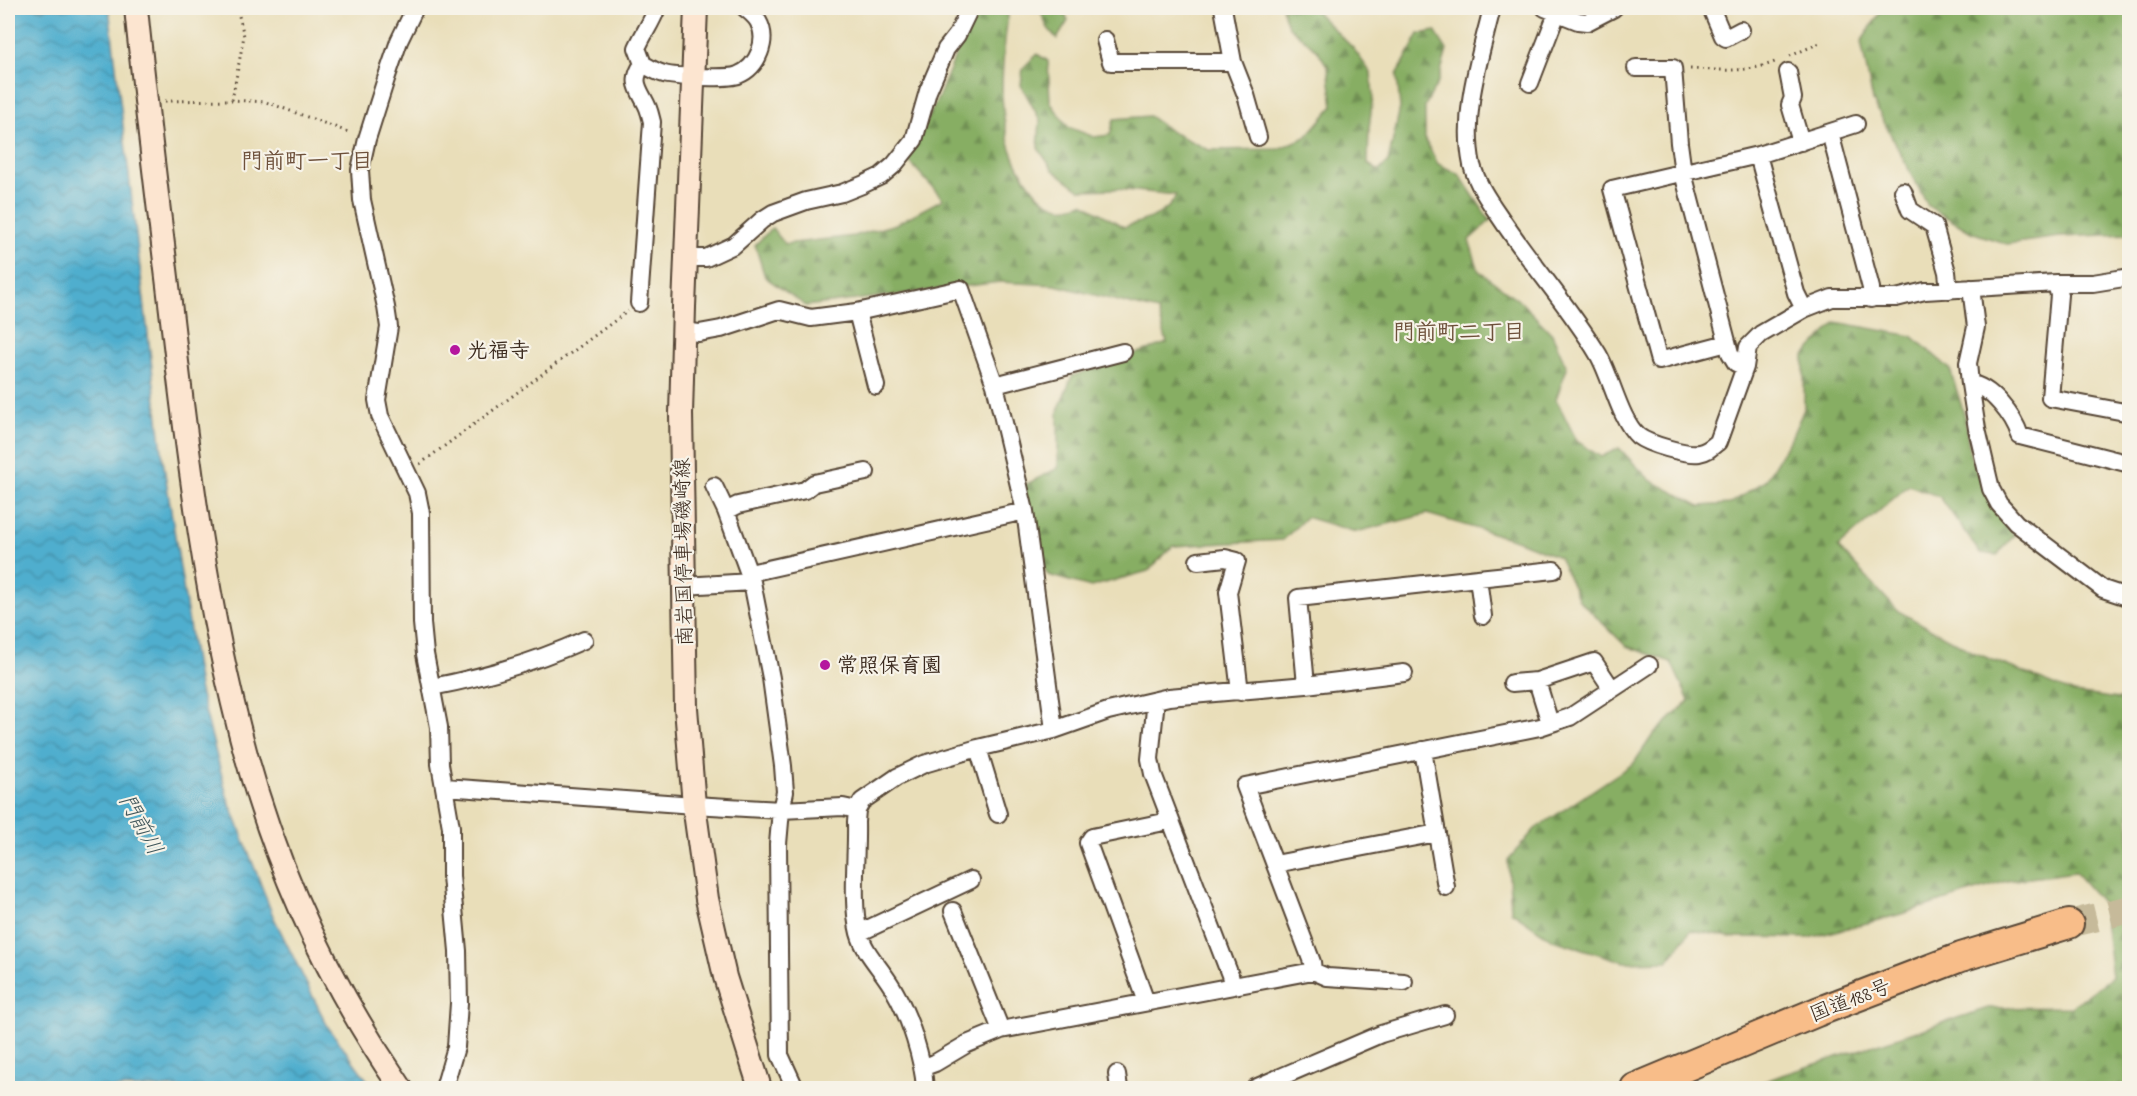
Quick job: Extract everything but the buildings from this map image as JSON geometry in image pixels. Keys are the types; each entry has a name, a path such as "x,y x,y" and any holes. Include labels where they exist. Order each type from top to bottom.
{"highway":[{"name":"国道188号","path":"1635,1089 1817,1012 1961,957 2069,924"}],"street":[{"path":"136,8 183,416 208,585 245,753 269,829 321,950 350,1009 401,1089"},
{"path":"415,8 399,41 367,139 360,170 362,200 389,327 377,400 380,416 417,494 421,513 422,623 425,654 439,728 440,764 451,827 451,876 458,951 459,1003 456,1047 444,1089"},
{"path":"657,8 637,48 643,64 666,75 694,76 737,76 751,68 759,56 763,42 759,21 745,8"},
{"name":"南岩国停車場磯崎線","path":"696,8 681,414 686,708 694,805 707,899 725,977 760,1089"},
{"path":"686,258 706,258 734,245 773,213 862,185 881,176 894,165 914,140 928,91 946,49 957,35 970,8"},
{"path":"1223,8 1233,62 1258,136"},
{"path":"1492,8 1467,126 1473,166 1482,190 1584,332 1600,358 1630,426 1639,437 1673,450 1697,454 1710,450 1718,442 1745,367 1748,347 1761,334 1804,309 1832,298 1896,298 1925,291 2093,283 2130,277"},
{"path":"1530,82 1551,10 1578,21 1587,22 1614,8"},
{"path":"1711,8 1723,36 1726,38 1741,30"},
{"path":"1105,40 1111,62 1233,62"},
{"path":"1786,62 1793,98 1790,105 1801,142"},
{"path":"639,303 652,122 636,82 637,72 643,64"},
{"path":"1636,68 1673,68 1683,173 1730,353 1737,363 1745,367"},
{"path":"1727,343 1659,362 1612,189 1758,155 1856,124"},
{"path":"1830,133 1871,288 1871,299"},
{"path":"1758,155 1796,293 1804,309"},
{"path":"1903,191 1910,210 1934,226 1947,272 1949,290"},
{"path":"2056,283 2059,296 2050,398 2130,413"},
{"path":"1971,288 1976,327 1968,363 1970,384 1977,429 1991,489 1999,504 2016,523 2103,589 2130,598"},
{"path":"683,331 699,333 721,329 779,310 811,318 857,312 962,289 995,386 1025,511 1054,730"},
{"path":"857,312 876,386"},
{"path":"995,386 1123,352"},
{"path":"1970,384 1977,384 2006,409 2016,422 2020,436 2130,464"},
{"path":"726,512 738,505 805,490 814,483 866,472"},
{"path":"714,486 751,578 771,678 783,766 785,792 780,810 778,844 780,1055 795,1089"},
{"path":"683,586 751,578 1025,511"},
{"path":"1198,561 1225,558 1237,561 1228,592 1240,692"},
{"path":"1306,685 1298,598 1554,570"},
{"path":"1478,578 1483,616"},
{"path":"432,687 492,674 555,653 584,640"},
{"path":"1512,683 1537,681 1594,662 1612,689"},
{"path":"1313,971 1312,962 1245,786 1570,717 1648,665"},
{"path":"925,1089 924,1067 896,993 865,947 859,933 856,906 857,810 862,801 897,777 924,764 978,748 1054,730 1108,711 1169,697 1240,692 1404,673"},
{"path":"1537,681 1550,723"},
{"path":"1154,701 1150,759 1153,774 1232,985"},
{"path":"978,748 998,814"},
{"path":"1423,750 1446,887"},
{"path":"445,788 780,810 843,807 857,810"},
{"path":"1146,1002 1088,843 1092,837 1169,820"},
{"path":"1275,864 1437,833"},
{"path":"859,933 971,880"},
{"path":"953,911 1001,1030"},
{"path":"924,1067 967,1044 1001,1030 1232,985 1313,971 1327,977 1404,982"},
{"path":"1255,1089 1381,1034 1445,1015"}],"path":[{"path":"232,100 244,36 237,8"},
{"path":"1673,68 1744,70 1760,68 1786,62 1820,43"},
{"path":"145,101 266,102 367,139"},
{"path":"407,473 639,303"}],"green space":[{"path":"975,8 1009,8 1002,100 1010,146 1031,186 1040,197 1051,204 1066,208 1083,203 1124,227 1161,213 1176,195 1116,189 1080,190 1053,170 1038,148 1040,120 1021,85 1023,68 1037,54 1048,61 1050,102 1068,127 1094,137 1110,135 1114,119 1149,116 1172,132 1209,150 1278,149 1306,137 1333,106 1328,67 1317,50 1288,26 1282,8 1312,8 1353,48 1371,73 1373,96 1368,164 1379,171 1388,162 1400,108 1397,75 1419,34 1435,31 1447,50 1438,82 1425,106 1425,140 1438,164 1459,174 1490,221 1469,240 1479,271 1521,302 1552,334 1567,368 1556,399 1577,441 1601,457 1619,448 1650,480 1700,506 1730,504 1765,481 1791,438 1804,409 1804,356 1836,322 1912,336 1950,369 1964,414 1970,455 1996,514 2014,535 1998,555 1980,553 1940,497 1909,485 1838,547 1898,611 1973,652 2074,693 2119,699 2129,703 2129,1088 1748,1088 1988,1008 2071,1007 2112,977 2103,904 2075,872 2007,881 1898,915 1809,938 1730,937 1691,930 1668,961 1625,962 1553,940 1511,911 1508,860 1535,829 1634,763 1652,736 1689,701 1671,662 1626,646 1579,600 1559,557 1516,540 1427,514 1356,532 1306,517 1283,540 1173,546 1148,571 1091,587 1048,575 1033,547 1023,486 1058,468 1058,411 1072,376 1167,343 1158,311 1055,285 1000,282 806,306 765,277 755,245 772,228 785,244 854,236 896,224 943,199 908,160 939,96"},
{"path":"1039,8 1062,8 1068,21 1057,39 1048,28"},
{"path":"1883,8 2129,8 2129,234 2060,237 2007,244 1971,232 1928,206 1873,101 1861,42"}],"water":[{"name":"門前川","path":"8,8 109,8 163,460 199,687 227,796 273,916 328,1027 373,1088 8,1088"}],"tunnel":[{"path":"2069,924 2130,909"}],"place":[{"name":"光福寺","path":"455,350"},
{"name":"常照保育園","path":"825,665"}],"district":[{"name":"門前町一丁目","path":"307,160"},
{"name":"門前町二丁目","path":"1459,331"}]}
